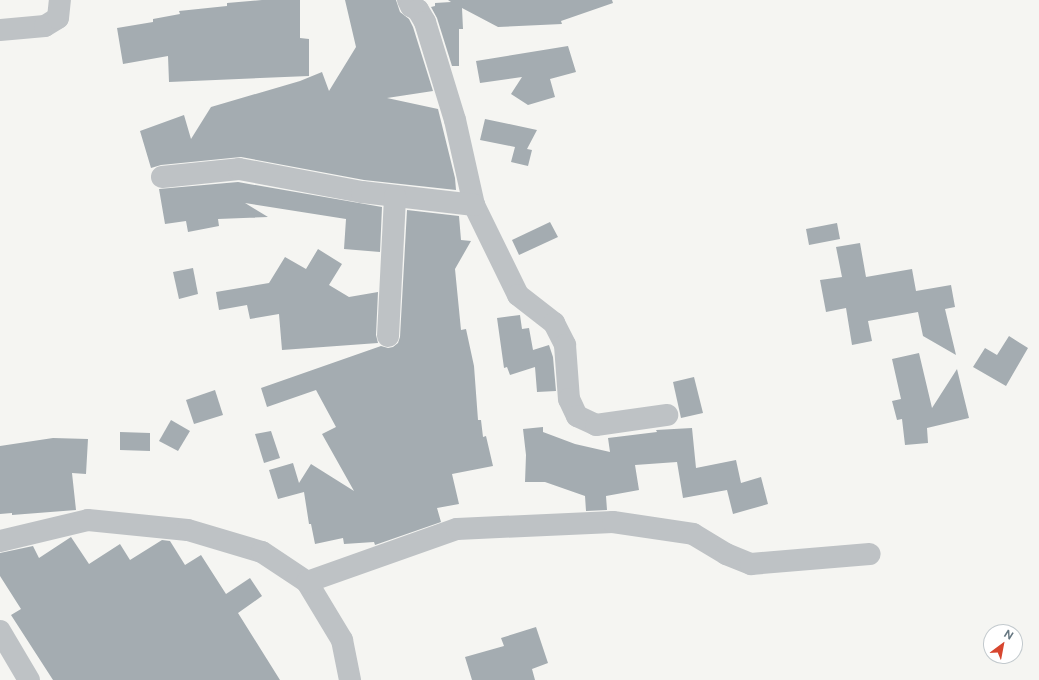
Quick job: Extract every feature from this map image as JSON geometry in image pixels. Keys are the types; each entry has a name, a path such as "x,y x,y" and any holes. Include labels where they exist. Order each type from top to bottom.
{"street":[{"path":"0,30 45,26 58,18 60,0"},
{"path":"408,0 411,6 418,10 425,22 455,120 474,205 518,294 554,322 565,345 569,399 577,416 596,425 667,415"},
{"path":"162,177 239,169 362,192 474,205"},
{"path":"388,336 395,196"},
{"path":"0,541 88,520 188,530 262,552 307,582 342,640 350,680"},
{"path":"307,582 457,529 613,522 693,534 726,554 751,564 870,554"},
{"path":"0,631 29,680"}],"building":[{"path":"262,0 300,0 300,38 309,39 309,76 169,82 168,56 123,64 117,28 153,22 153,19 180,14 179,11 227,6 227,3"},
{"path":"345,0 396,0 400,12 409,19 413,27 433,91 387,98 438,109 455,178 456,190 364,180 241,157 161,165 151,168 140,131 184,115 191,139 211,107 300,81 322,72 329,91 356,47"},
{"path":"448,0 612,0 613,3 561,21 562,24 498,27 462,8 463,29 459,29 459,66 452,66 437,18 431,7 435,6 435,3 451,2"},
{"path":"568,46 576,72 550,79 555,97 528,105 511,94 522,77 480,83 476,61"},
{"path":"485,119 537,130 527,149 532,150 528,166 511,162 515,147 480,140"},
{"path":"238,182 382,207 380,252 344,249 346,219 245,203 268,217 218,219 219,226 188,232 186,221 165,224 159,189"},
{"path":"407,210 459,216 461,240 471,241 455,269 461,330 466,329 474,366 478,420 481,420 483,437 486,436 493,466 452,474 459,504 437,508 441,522 375,545 374,542 344,544 343,538 315,544 311,524 309,524 304,492 278,499 269,470 293,463 299,483 311,464 354,491 322,434 336,427 316,390 267,407 261,388 381,346 388,348 393,347 398,343 400,337"},
{"path":"550,222 558,237 519,255 512,240"},
{"path":"837,223 840,239 809,245 806,229"},
{"path":"860,243 866,277 912,269 916,291 951,285 955,307 945,309 956,355 923,336 918,312 868,321 872,341 852,345 846,308 826,312 820,280 842,277 836,247"},
{"path":"318,249 342,264 329,285 349,297 378,292 376,335 378,343 282,350 279,314 250,319 247,305 219,310 216,292 269,283 285,257 306,269"},
{"path":"193,268 198,294 179,299 173,272"},
{"path":"520,315 522,329 529,328 533,350 549,345 553,357 556,391 537,392 535,367 510,375 507,367 504,368 497,318"},
{"path":"1009,336 1028,348 1006,386 973,367 985,348 997,355"},
{"path":"919,353 932,408 957,369 969,418 927,428 928,443 905,445 902,419 897,420 892,401 901,399 892,359"},
{"path":"694,377 703,413 681,418 673,382"},
{"path":"215,390 223,415 194,424 186,400"},
{"path":"171,420 190,431 178,451 159,441"},
{"path":"543,427 543,432 575,444 610,452 608,438 657,432 656,430 692,428 696,468 736,460 741,483 761,477 768,504 733,514 727,490 683,498 677,462 635,465 639,490 606,496 607,510 586,511 585,496 545,482 525,482 526,455 523,429"},
{"path":"271,431 280,458 264,463 255,434"},
{"path":"120,432 150,433 150,451 120,450"},
{"path":"53,438 88,439 86,474 72,473 76,510 12,515 12,513 0,514 0,446"},
{"path":"71,537 89,564 120,544 130,560 162,540 170,541 185,565 201,555 226,594 250,578 262,596 238,613 280,680 53,680 11,615 21,609 0,576 0,553 33,546 39,558"},
{"path":"536,627 548,663 532,669 535,680 472,680 465,657 504,646 501,638"}]}
